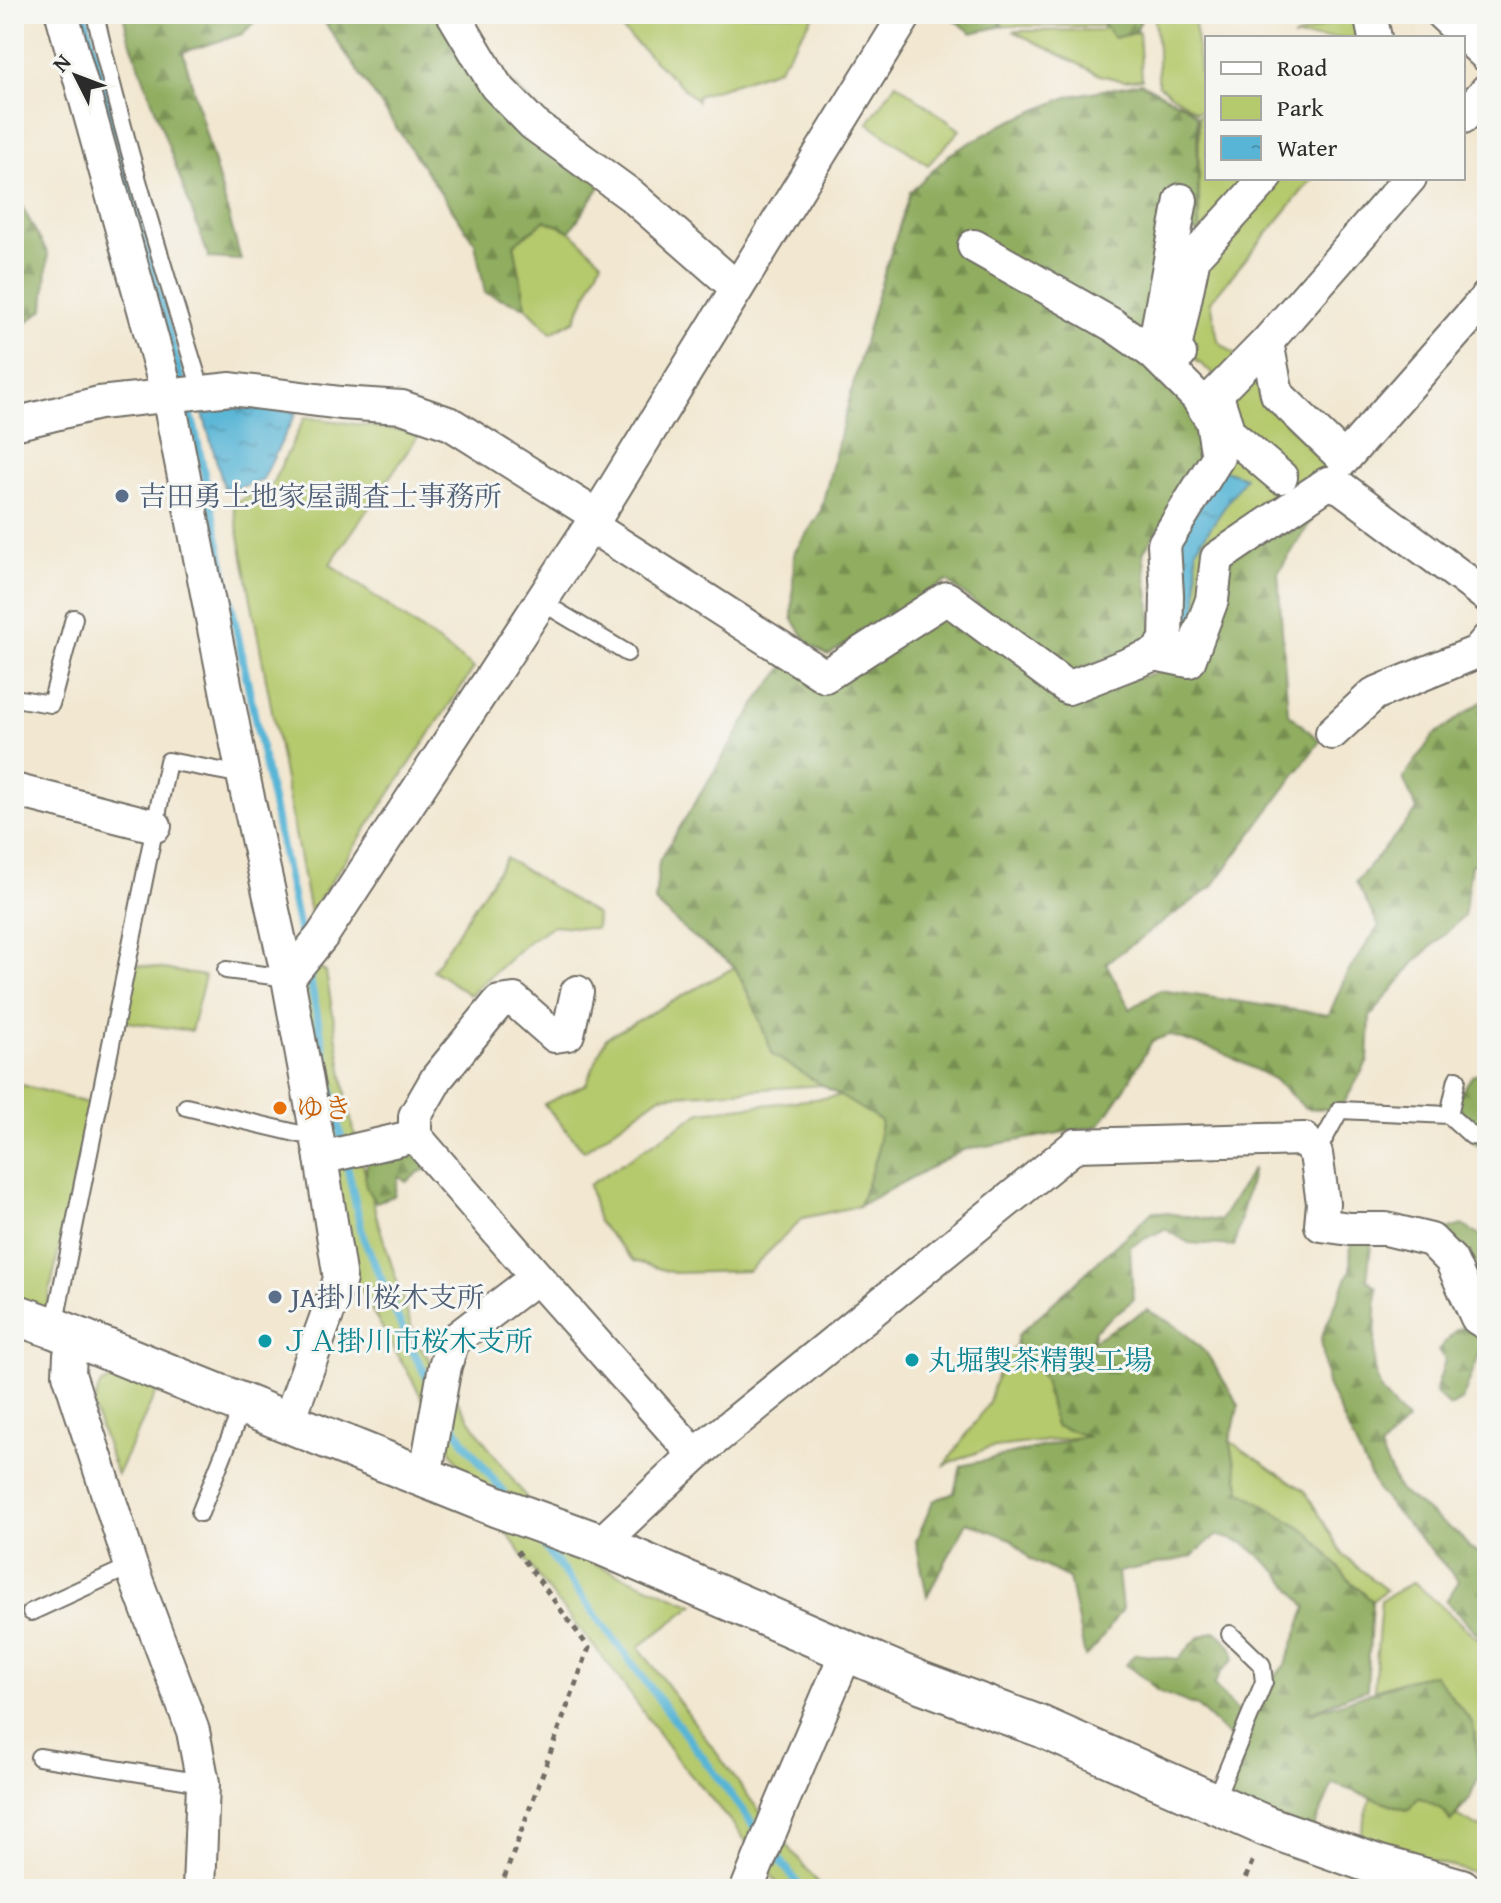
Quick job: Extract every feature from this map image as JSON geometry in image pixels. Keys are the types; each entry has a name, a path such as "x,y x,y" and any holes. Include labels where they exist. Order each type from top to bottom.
{"street":[{"path":"62,14 182,394 243,775 288,978 321,1151 340,1279 288,1423"},
{"path":"453,14 496,86 533,124 632,196 737,288"},
{"path":"288,978 322,936 594,521 906,14"},
{"path":"1370,14 1375,36"},
{"path":"1442,14 1487,56"},
{"path":"1465,115 1487,90"},
{"path":"1264,180 1194,257 1175,349 1216,394 1229,433 1281,477"},
{"path":"1216,394 1267,342 1408,180"},
{"path":"1153,353 1181,200"},
{"path":"14,424 99,403 231,389 341,403 402,407 451,424 825,676 947,598 1068,688 1155,654 1166,641 1164,544 1218,457 1212,421 1197,397 1153,353 1113,325 974,246"},
{"path":"1267,342 1277,394 1344,459 1481,316"},
{"path":"1155,654 1189,661 1212,600 1217,558 1328,483 1342,488 1487,596"},
{"path":"1332,733 1374,694 1477,652 1487,640"},
{"path":"14,790 155,826"},
{"path":"577,992 568,1034 555,1036 514,1000 499,1002 437,1078 415,1116 415,1136 695,1455"},
{"path":"321,1151 362,1148 415,1136"},
{"path":"600,1544 695,1455 1076,1145 1304,1139 1316,1154 1323,1203 1321,1225 1386,1229 1431,1240 1451,1260 1477,1318 1487,1324"},
{"path":"425,1477 445,1366 453,1341 537,1277"},
{"path":"14,1314 425,1477 505,1524 552,1526 600,1544 920,1682 1042,1727 1266,1826 1380,1866 1461,1889"},
{"path":"65,1333 70,1355 69,1374 131,1566 193,1731 203,1783 199,1889"},
{"path":"747,1889 847,1651"}],"lane":[{"path":"95,14 167,279 182,394"},
{"path":"540,601 627,653"},
{"path":"14,698 51,704 74,618"},
{"path":"65,1333 168,761 243,775"},
{"path":"226,970 288,978"},
{"path":"1449,1115 1457,1079"},
{"path":"186,1107 321,1151"},
{"path":"1316,1154 1340,1110 1449,1115 1472,1136 1487,1138"},
{"path":"200,1513 243,1405"},
{"path":"31,1612 131,1566"},
{"path":"1213,1804 1264,1682 1262,1665 1230,1634"},
{"path":"39,1757 203,1783"}],"path":[{"path":"500,1889 589,1648 505,1524"}],"green space":[{"path":"123,14 263,14 242,34 183,52 241,260 209,258"},
{"path":"319,14 458,14 457,26 605,179 570,231 545,220 514,244 526,307 485,293 475,243"},
{"path":"615,14 815,14 778,69 697,96 697,101 612,20"},
{"path":"946,14 995,14 1003,26 972,33"},
{"path":"995,14 1104,14 1105,26 1114,38 1139,32 1142,79 1124,81 1100,75 1013,31 1102,30 1104,26 1003,26"},
{"path":"1104,14 1144,14 1135,33 1114,38 1105,26"},
{"path":"1154,14 1194,14 1200,73 1205,72 1205,108 1197,112 1158,85"},
{"path":"1337,14 1355,14 1358,36 1298,36 1338,20"},
{"path":"896,83 960,130 928,165 868,123"},
{"path":"1141,83 1186,106 1197,116 1199,234 1178,220 1156,335 1216,446 1143,552 1155,644 1065,674 947,581 828,655 808,643 792,618 794,553 820,513 872,312 910,192 950,154 1002,125 1070,96"},
{"path":"1205,112 1205,180 1245,180 1199,234 1199,115"},
{"path":"1268,180 1311,180 1211,301 1218,341 1258,373 1274,409 1330,471 1186,656 1155,654 1216,376 1183,350 1203,256"},
{"path":"14,192 48,254 44,309 14,332"},
{"path":"546,220 570,231 602,261 575,320 551,333 526,307 514,244"},
{"path":"305,417 420,433 330,564 474,668 310,913 233,504 272,484"},
{"path":"1334,485 1278,573 1288,713 1320,741 1212,887 1106,963 1130,1009 1160,990 1329,1015 1346,975 1379,926 1356,882 1417,810 1403,778 1434,735 1487,698 1487,860 1471,865 1464,916 1415,962 1370,1017 1368,1061 1340,1110 1305,1108 1274,1079 1219,1051 1169,1035 1152,1041 1099,1126 963,1150 859,1206 877,1155 881,1121 773,1055 735,967 688,933 655,902 659,861 760,697 788,662 829,690 943,604 1068,698 1193,662 1216,564"},
{"path":"506,858 597,915 596,929 553,925 528,942 470,995 433,970"},
{"path":"127,963 205,976 191,1031 114,1020"},
{"path":"312,964 326,972 349,1112 379,1225 415,1338 489,1448 568,1553 694,1605 639,1647 754,1804 823,1889 782,1889 732,1823 677,1759 610,1666 546,1588 461,1469 356,1283 302,1031 301,989"},
{"path":"735,967 773,1055 822,1085 661,1096 584,1151 544,1104 586,1084 606,1038"},
{"path":"1487,1069 1487,1152 1474,1142 1455,1101 1472,1076"},
{"path":"19,1084 91,1104 46,1309 14,1298 14,1104"},
{"path":"841,1096 882,1121 877,1155 859,1206 803,1218 749,1271 674,1273 634,1261 598,1222 589,1185 701,1112"},
{"path":"408,1148 433,1168 421,1171 406,1182 399,1176 394,1196 376,1202 365,1182 368,1159 375,1154 388,1163 402,1156"},
{"path":"1253,1168 1234,1246 1189,1243 1165,1229 1130,1246 1133,1300 1095,1330 1092,1341 1147,1310 1178,1327 1207,1354 1239,1405 1230,1441 1241,1491 1310,1534 1348,1579 1372,1601 1367,1690 1307,1714 1434,1674 1473,1724 1480,1774 1469,1800 1451,1821 1443,1810 1419,1797 1408,1810 1333,1784 1310,1836 1216,1796 1243,1750 1197,1706 1157,1691 1126,1665 1135,1654 1178,1659 1198,1638 1215,1631 1231,1646 1234,1659 1214,1685 1241,1715 1285,1665 1307,1607 1277,1571 1244,1543 1216,1535 1191,1557 1118,1572 1122,1609 1085,1657 1069,1578 1031,1560 1011,1539 967,1522 927,1596 916,1541 933,1501 954,1492 961,1466 1087,1436 1055,1426 1044,1379 1016,1345 1018,1335 1153,1211 1220,1221"},
{"path":"1462,1225 1487,1239 1487,1310 1444,1231"},
{"path":"1372,1238 1367,1279 1377,1288 1374,1369 1382,1393 1407,1421 1380,1449 1399,1490 1460,1536 1469,1547 1487,1557 1487,1644 1446,1601 1459,1581 1378,1492 1327,1385 1321,1338 1350,1270 1351,1241"},
{"path":"1474,1323 1486,1337 1462,1400 1450,1407 1435,1393 1445,1360 1438,1350 1456,1330"},
{"path":"1016,1345 1044,1379 1055,1426 1089,1436 988,1448 945,1465 988,1404 1001,1364"},
{"path":"123,1374 157,1391 117,1475 93,1407 100,1385"},
{"path":"1230,1441 1305,1491 1344,1556 1386,1590 1372,1601 1348,1579 1310,1534 1241,1491"},
{"path":"1414,1582 1487,1647 1487,1769 1479,1766 1473,1724 1434,1674 1374,1690 1381,1600"},
{"path":"1371,1797 1407,1810 1419,1797 1443,1810 1450,1821 1456,1815 1487,1831 1487,1877 1359,1840"}],"water":[{"path":"201,407 297,411 262,481 225,491"},
{"path":"1220,469 1245,477 1196,549 1198,619 1173,620 1174,544"}],"waterway":[{"path":"84,14 184,388"},
{"path":"187,401 302,944"},
{"path":"308,969 343,1148"},
{"path":"346,1161 363,1237 410,1346 432,1386"},
{"path":"447,1412 462,1439 503,1492"},
{"path":"538,1538 760,1834"},
{"path":"771,1848 802,1889"}],"place":[{"name":"吉田勇土地家屋調査士事務所","path":"122,496"},
{"name":"ゆき","path":"280,1108"},
{"name":"JA掛川桜木支所","path":"275,1297"},
{"name":"ＪＡ掛川市桜木支所","path":"265,1341"},
{"name":"丸堀製茶精製工場","path":"912,1360"}]}
